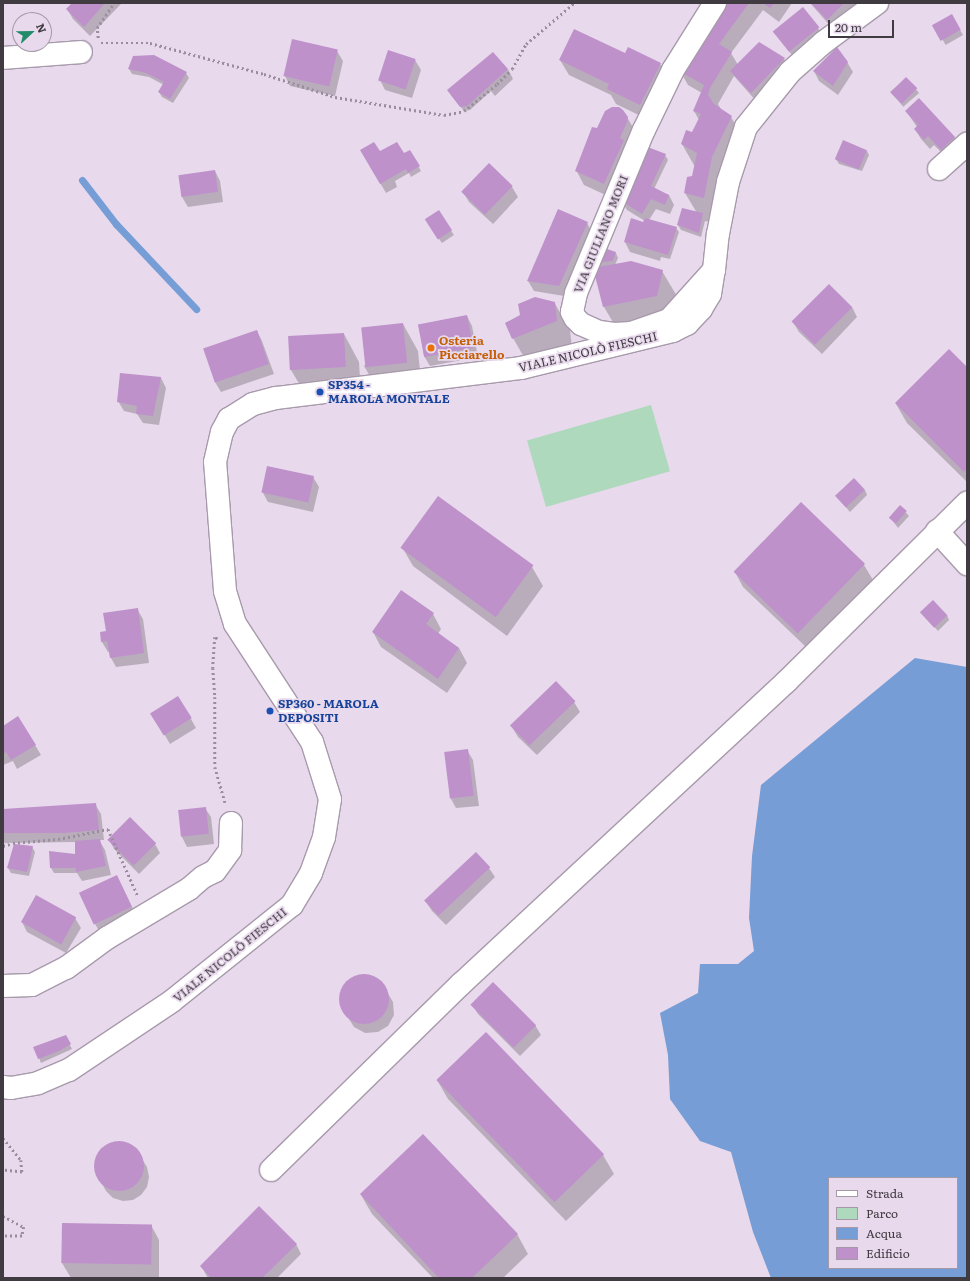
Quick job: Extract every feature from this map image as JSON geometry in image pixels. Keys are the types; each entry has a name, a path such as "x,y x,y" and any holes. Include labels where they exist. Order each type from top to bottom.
{"main road":[{"name":"VIA GIULIANO MORI","path":"714,270 669,320 632,333 614,334 599,332 581,324 572,312 576,293 672,70 715,3"},
{"name":"VIALE NICOLÒ FIESCHI","path":"3,1087 11,1088 38,1083 69,1070 172,1001 292,905 311,873 324,837 330,799 312,742 235,624 225,591 215,462 222,432 229,419 253,404 276,398 521,368 673,332 687,324 701,309 710,294 718,234 728,182 746,126 790,72 824,42 877,3"},
{"path":"3,58 81,52"},
{"path":"939,169 967,144"},
{"path":"272,1170 461,984 786,682 967,503"},
{"path":"937,531 967,564"},
{"path":"3,986 32,985 66,968 107,938 189,889 203,877 215,871 230,850 230,822"}],"path":[{"path":"112,6 97,28 99,43 150,43 264,74 335,97 444,115 464,111 497,84 512,68 526,44 574,3"},
{"path":"220,642 215,637 213,668 215,697 215,767 230,822"},
{"path":"3,846 13,843 58,839 108,829 139,899"},
{"path":"3,1138 21,1160 22,1172 3,1170"},
{"path":"3,1216 24,1227 22,1236 3,1236"}],"green space":[{"path":"651,405 670,471 546,507 527,441"}],"water":[{"path":"915,658 967,667 967,1278 771,1278 753,1232 731,1152 700,1141 670,1099 668,1055 660,1013 698,993 700,964 738,964 754,951 749,918 752,856 761,785"}],"building":[{"path":"72,3 105,3 84,27 66,9"},
{"path":"722,3 749,3 719,44 732,52 710,88 708,95 714,104 732,116 712,157 704,198 684,193 687,177 692,176 697,153 681,144 686,130 692,132 701,114 693,111 704,85 679,71"},
{"path":"763,3 774,3 770,8"},
{"path":"811,3 844,3 827,20"},
{"path":"803,7 819,27 789,52 773,32"},
{"path":"952,14 961,30 941,41 932,25"},
{"path":"574,29 625,53 628,47 661,63 640,105 607,89 609,84 559,60"},
{"path":"292,39 338,50 329,87 283,76"},
{"path":"759,42 785,58 751,93 730,71"},
{"path":"837,47 848,62 833,86 813,71"},
{"path":"388,50 416,59 406,89 378,80"},
{"path":"493,52 508,69 467,106 460,107 447,90"},
{"path":"154,55 187,72 170,99 158,92 164,82 146,73 128,69 133,56"},
{"path":"906,77 917,88 902,104 890,93"},
{"path":"919,98 955,137 941,150 928,136 924,140 914,129 918,125 905,111"},
{"path":"612,107 619,107 628,117 620,138 624,140 604,184 575,171 592,127 597,128 605,111"},
{"path":"843,140 867,150 859,169 835,159"},
{"path":"374,142 380,151 397,142 404,153 410,150 420,166 408,173 406,169 380,184 360,150"},
{"path":"645,146 666,154 651,186 669,195 665,205 651,199 642,214 620,200"},
{"path":"489,163 513,186 485,215 461,192"},
{"path":"215,170 218,192 181,197 178,175"},
{"path":"682,208 703,213 699,233 677,225"},
{"path":"558,209 588,222 559,286 527,281"},
{"path":"439,210 452,230 438,239 425,219"},
{"path":"631,218 643,222 645,218 677,227 668,255 624,242"},
{"path":"598,246 616,252 613,261 590,263"},
{"path":"631,261 663,270 657,296 603,307 593,268"},
{"path":"829,284 852,307 815,345 792,321"},
{"path":"535,297 555,302 557,321 512,339 505,323 520,315 518,304"},
{"path":"467,315 473,347 424,357 418,325"},
{"path":"403,323 407,363 365,367 361,327"},
{"path":"257,330 269,364 215,383 203,349"},
{"path":"344,333 346,367 290,370 288,336"},
{"path":"949,349 967,367 967,469 964,472 895,403"},
{"path":"120,373 161,377 153,416 136,414 137,406 117,402"},
{"path":"267,466 314,476 308,502 261,492"},
{"path":"854,478 865,490 846,507 835,496"},
{"path":"438,496 533,565 496,617 400,548"},
{"path":"801,502 865,564 798,634 734,572"},
{"path":"900,505 907,511 896,524 889,518"},
{"path":"401,590 434,613 426,624 459,648 438,679 372,632"},
{"path":"933,600 947,615 934,628 920,612"},
{"path":"138,608 144,653 110,658 107,641 101,642 100,632 106,631 103,613"},
{"path":"556,681 575,701 529,746 510,725"},
{"path":"178,696 192,718 164,736 150,713"},
{"path":"18,716 36,745 11,760 6,752 3,754 3,726"},
{"path":"468,749 474,796 450,799 444,752"},
{"path":"96,803 99,830 64,833 3,833 3,809"},
{"path":"206,807 209,834 181,837 178,810"},
{"path":"130,817 156,843 134,866 107,840"},
{"path":"100,839 106,866 76,872 76,868 50,868 49,851 75,854 75,841"},
{"path":"14,844 33,846 27,872 7,868"},
{"path":"476,852 490,867 438,916 424,900"},
{"path":"117,875 132,907 94,924 79,893"},
{"path":"36,895 76,917 61,944 21,922"},
{"path":"364,974 373,976 384,985 389,999 387,1008 378,1019 364,1024 355,1022 344,1013 339,999 341,990 350,979"},
{"path":"493,982 536,1025 514,1048 470,1005"},
{"path":"486,1032 604,1154 554,1202 436,1080"},
{"path":"66,1035 71,1044 59,1051 38,1059 33,1047"},
{"path":"423,1134 518,1234 472,1278 439,1278 360,1194"},
{"path":"119,1141 129,1143 137,1148 142,1156 144,1166 142,1176 137,1184 129,1189 119,1191 109,1189 101,1184 96,1176 94,1166 96,1156 101,1148 109,1143"},
{"path":"259,1206 297,1244 262,1278 211,1278 200,1266"},
{"path":"62,1223 152,1225 151,1265 61,1263"}],"waterway":[{"path":"82,180 116,224 196,309"}],"place":[{"name":"Osteria Picciarello","path":"431,348"},
{"name":"SP354 - MAROLA MONTALE","path":"320,392"},
{"name":"SP360 - MAROLA DEPOSITI","path":"270,711"}]}
